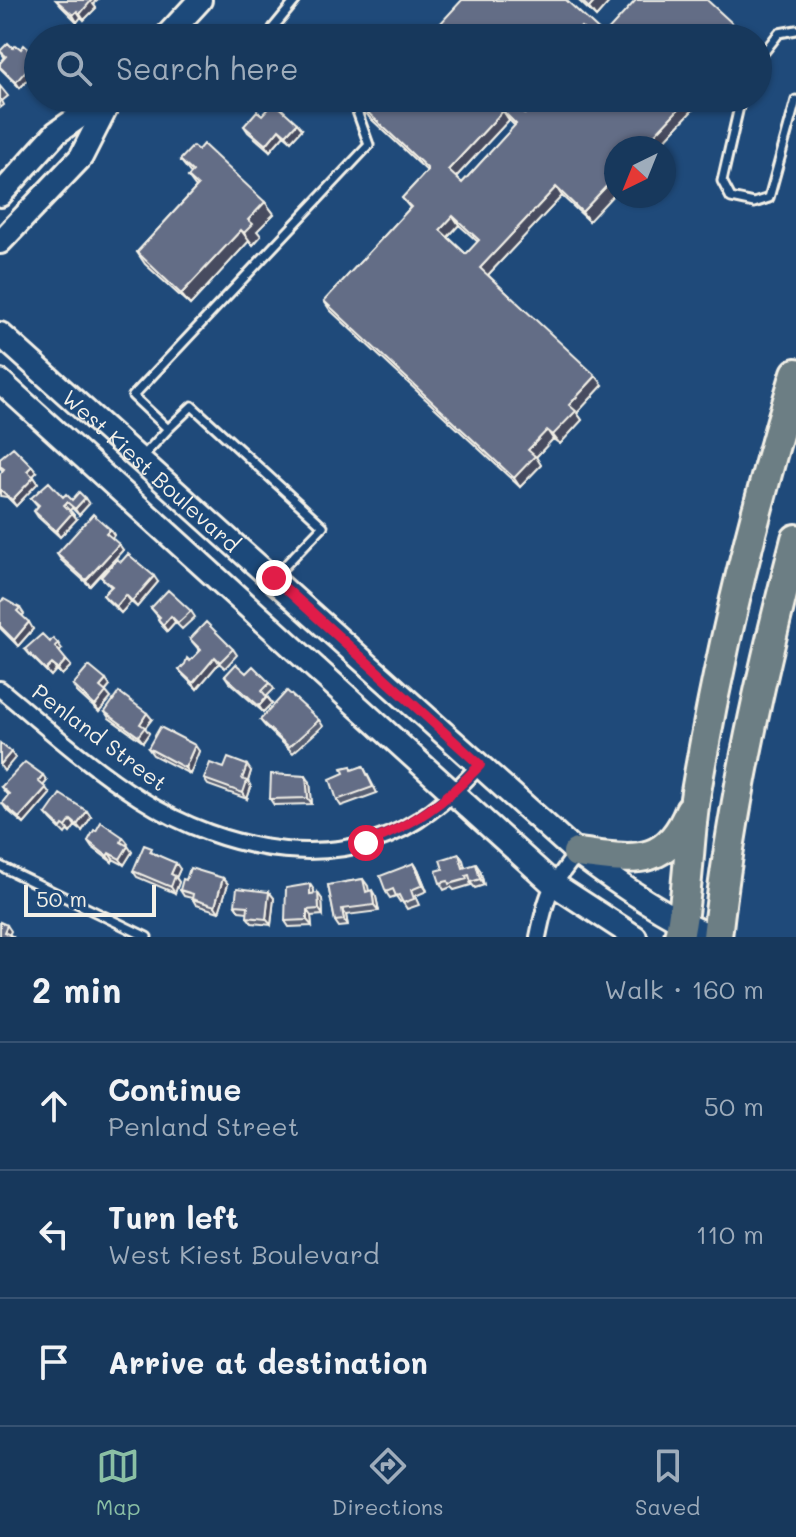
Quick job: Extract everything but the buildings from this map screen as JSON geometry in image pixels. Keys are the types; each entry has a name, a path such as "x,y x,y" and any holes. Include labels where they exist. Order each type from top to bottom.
{"highway":[{"path":"680,930 696,794 736,587 796,373"},
{"path":"714,937 765,662 796,539"},
{"path":"577,853 626,859 655,854 681,832 696,794"}],"main road":[{"path":"178,24 200,0"},
{"path":"0,195 56,133 88,112"},
{"path":"0,242 81,157 102,112"},
{"name":"West Kiest Boulevard","path":"0,334 577,853 680,930 714,937"},
{"name":"West Kiest Boulevard","path":"0,381 552,883 635,937"},
{"path":"138,505 163,478"}],"street":[{"name":"Penland Street","path":"0,689 139,798 188,825 276,851 326,851 366,843 398,831 453,794 480,765"},
{"path":"538,937 552,883 577,853"}],"lane":[{"path":"276,24 296,0"},
{"path":"772,42 779,33 796,30"},
{"path":"738,112 722,181 731,198 754,203 769,198 796,100"},
{"path":"168,429 133,396 369,145 356,112"},
{"path":"357,116 361,112"},
{"path":"141,458 192,406 323,526 274,578"},
{"path":"0,866 147,937"}],"route":[{"path":"274,578 480,765 453,794 429,813 398,831 366,843"}]}
